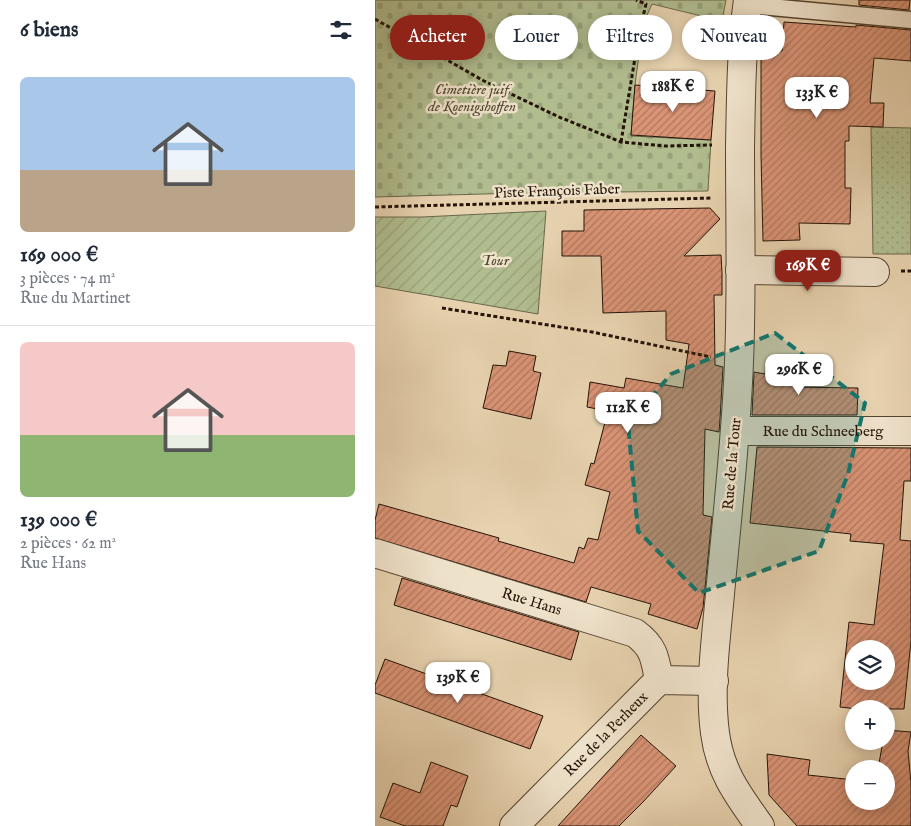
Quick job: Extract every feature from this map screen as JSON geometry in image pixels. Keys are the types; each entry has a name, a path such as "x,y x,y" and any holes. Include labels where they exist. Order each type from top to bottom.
{"street":[{"name":"Rue de la Tour","path":"748,2 742,58 739,362 714,681 713,715 719,755 724,770 734,790 760,826"},
{"path":"740,270 875,272"},
{"name":"Rue du Schneeberg","path":"735,431 911,431"},
{"name":"Rue Hans","path":"375,553 635,633 645,641 654,654 659,680"},
{"name":"Rue de la Perheux","path":"514,826 659,680 714,681"}],"lane":[{"path":"748,2 911,20"}],"path":[{"path":"621,142 639,34 646,4 636,0"},
{"path":"375,20 484,81 559,117 621,142 665,146 740,145"},
{"name":"Piste François Faber","path":"375,207 740,198"},
{"path":"442,308 591,332 739,362"}],"highlighted area":[{"path":"775,333 865,403 848,474 819,551 699,593 638,531 628,424 671,374"}],"green space":[{"name":"Cimetière juif de Koenigshoffen","path":"375,0 726,0 723,15 697,15 652,4 647,15 588,15 588,60 638,60 631,136 711,140 708,191 375,197"},
{"path":"871,127 911,128 911,254 873,254"},
{"name":"Tour","path":"546,211 538,314 375,286 375,217 422,217"}],"building":[{"path":"859,0 910,0 909,10 859,5"},
{"path":"785,22 856,27 856,25 911,30 911,61 874,58 870,103 884,103 883,127 849,126 849,141 845,141 845,188 851,188 850,224 799,223 800,240 763,241 761,60 785,60"},
{"path":"635,85 715,91 711,140 631,135"},
{"path":"710,208 720,219 684,256 721,255 722,273 722,295 714,295 715,365 723,367 720,419 719,432 705,429 703,515 712,517 703,608 697,629 648,614 651,604 591,587 586,602 375,538 375,520 379,504 499,538 498,541 574,563 579,547 584,549 588,538 598,540 610,492 585,485 591,463 594,464 608,411 587,407 590,382 624,388 626,378 683,388 689,344 666,340 666,311 603,313 601,256 562,256 562,231 584,231 584,210"},
{"path":"509,351 536,356 533,371 541,373 531,419 483,408 493,365 506,366"},
{"path":"797,365 795,387 858,388 857,415 752,415 754,372 765,374 766,366"},
{"path":"757,447 911,448 911,481 904,481 900,540 911,541 911,641 904,709 895,709 895,700 845,700 845,708 840,707 845,660 845,690 895,690 895,640 847,640 849,622 874,625 884,544 850,541 851,534 750,523"},
{"path":"402,578 579,632 571,660 394,605"},
{"path":"385,659 543,716 530,749 375,693 375,685"},
{"path":"895,731 911,732 908,751 911,783 911,826 797,826 769,795 767,754 810,760 808,775 845,779 845,810 895,810 895,760 880,760 881,750 895,750"},
{"path":"641,735 676,766 619,826 558,826"},
{"path":"431,762 468,776 457,807 451,805 443,826 405,826 380,817 393,783 420,793"}]}
